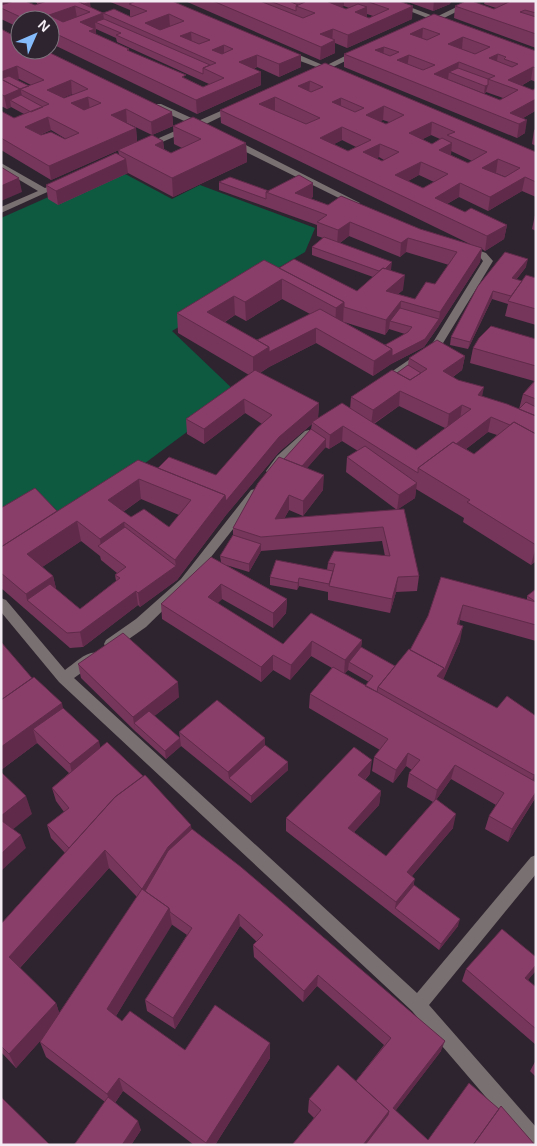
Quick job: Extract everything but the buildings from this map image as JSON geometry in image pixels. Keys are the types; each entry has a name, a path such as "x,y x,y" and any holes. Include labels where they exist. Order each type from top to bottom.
{"street":[{"path":"387,1 445,22"},
{"path":"418,26 475,1"},
{"path":"306,76 367,49"},
{"path":"280,50 334,72"},
{"path":"146,100 207,129"},
{"path":"135,152 243,105"},
{"path":"224,138 364,207"},
{"path":"1,165 44,191"},
{"path":"1,210 71,179"},
{"path":"373,389 436,346 488,261 483,255 455,245"},
{"path":"64,678 141,623 185,582 281,459 318,427"},
{"path":"1,604 64,678 418,1006 536,1141"},
{"path":"418,1006 536,862"}],"green space":[{"path":"114,168 172,199 200,185 315,228 305,252 172,331 238,394 63,524 1,519 1,218"}]}
